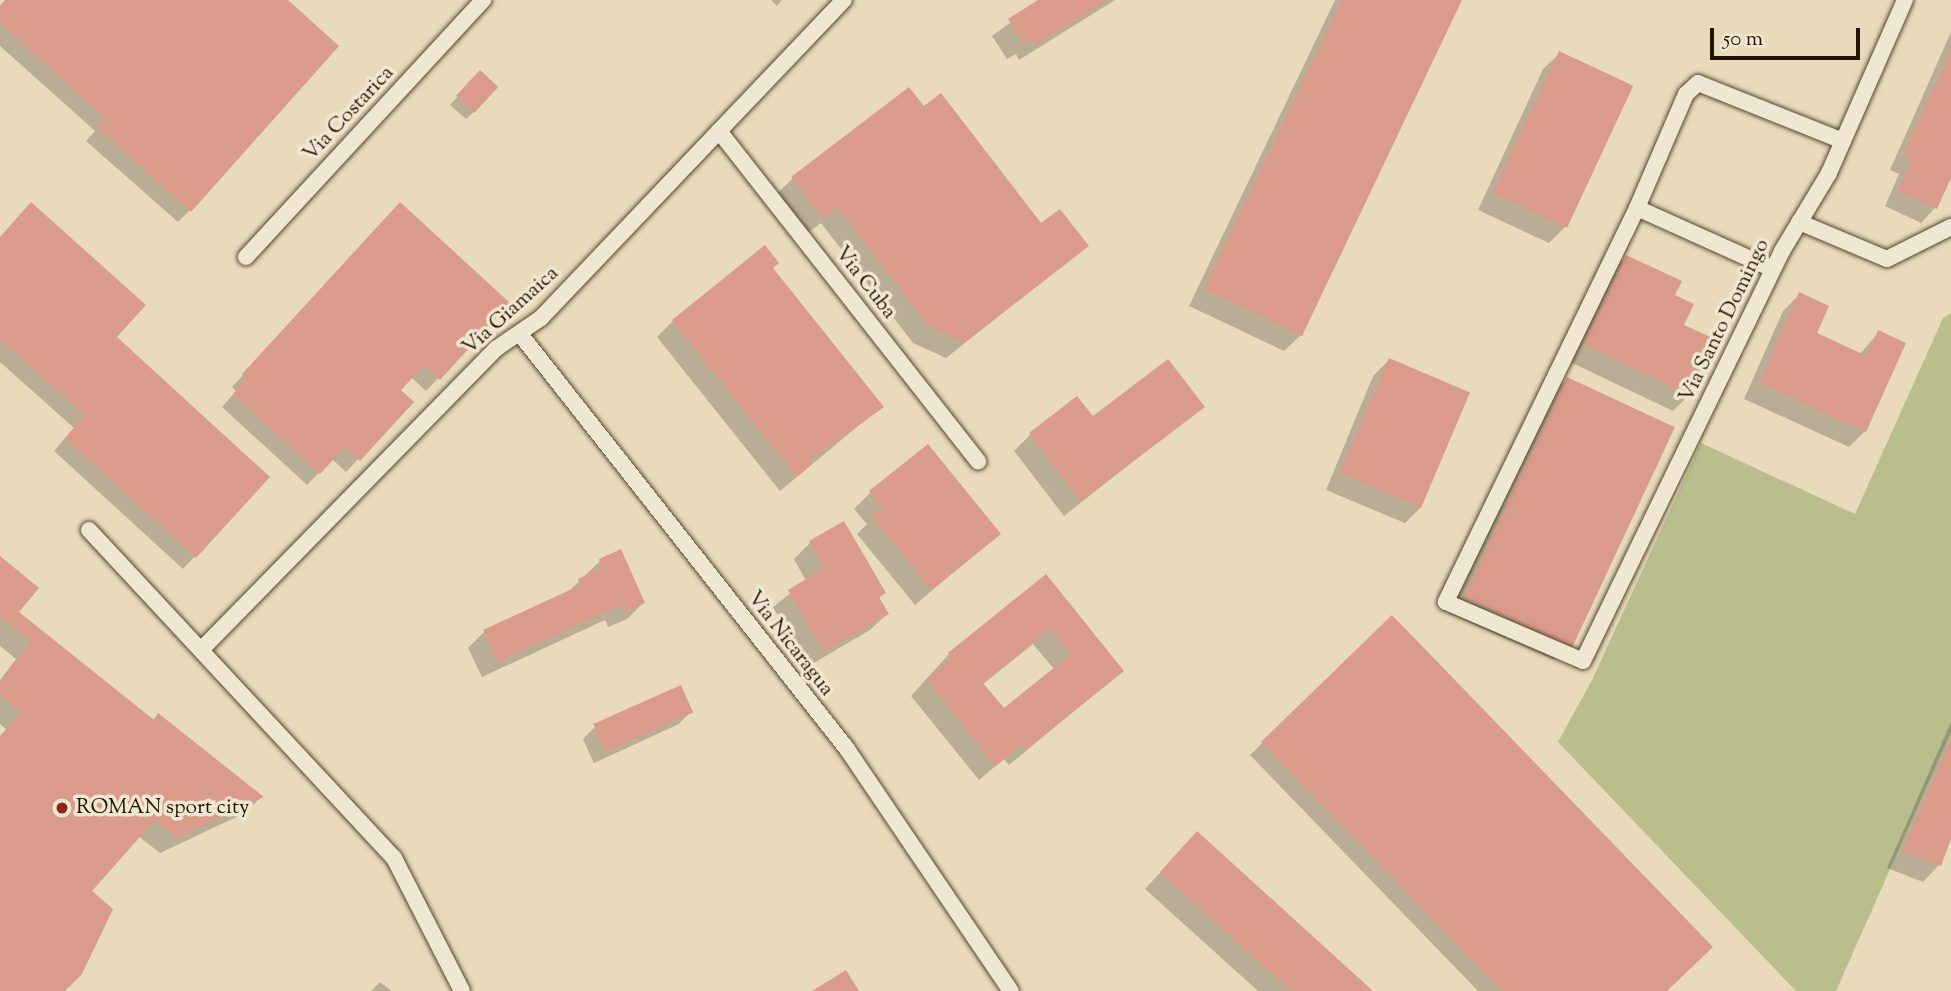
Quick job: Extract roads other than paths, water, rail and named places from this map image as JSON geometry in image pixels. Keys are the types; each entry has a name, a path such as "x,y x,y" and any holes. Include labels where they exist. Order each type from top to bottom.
{"street":[{"name":"Via Costarica","path":"246,257 483,0"},
{"name":"Via Giamaica","path":"202,649 497,348 541,318 844,0"},
{"name":"Via Santo Domingo","path":"1637,208 1446,602 1583,661 1773,270 1843,141 1905,0"},
{"path":"1773,270 1637,208 1686,94 1698,83 1843,141"},
{"name":"Via Cuba","path":"719,131 978,461"},
{"path":"1800,222 1887,259 1951,227"},
{"name":"Via Nicaragua","path":"520,334 847,749 1012,991"},
{"path":"89,530 394,858 462,991"}],"place":[{"name":"ROMAN sport city","path":"62,808"}]}
